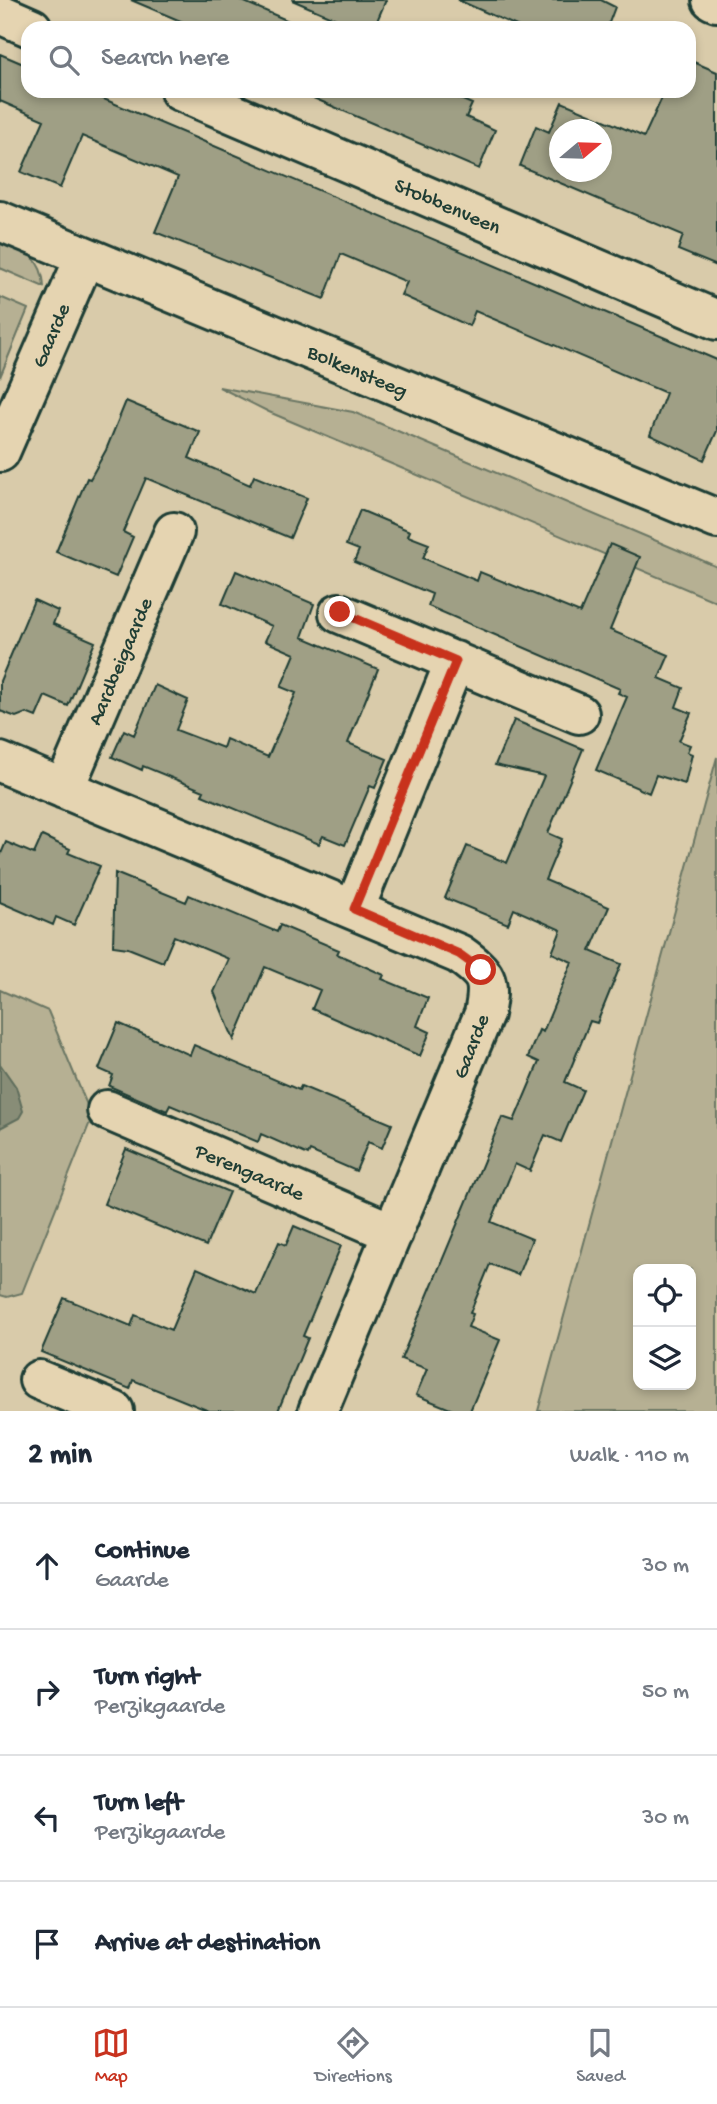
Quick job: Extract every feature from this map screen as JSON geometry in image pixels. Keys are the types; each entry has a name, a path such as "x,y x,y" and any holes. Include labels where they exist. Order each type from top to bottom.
{"street":[{"path":"0,15 21,24"},
{"name":"Stobbenveen","path":"196,98 717,320"},
{"name":"Bolkensteeg","path":"0,221 717,519"},
{"name":"Gaarde","path":"0,452 85,257"},
{"name":"Aardbeigaarde","path":"64,789 174,532"},
{"path":"340,612 579,713"},
{"path":"354,909 456,661"},
{"name":"Gaarde","path":"0,762 459,954 481,970 489,989 484,1014 318,1411"},
{"name":"Perengaarde","path":"107,1110 393,1233"},
{"path":"39,1380 114,1411"}],"shaded area":[{"path":"0,237 31,255 40,269 44,287 0,268"},
{"path":"0,297 28,309 0,377"},
{"path":"219,387 353,412 699,559 717,567 717,602 269,412"},
{"path":"717,757 717,1411 538,1411"},
{"path":"0,990 48,1011 92,1117 22,1293 7,1297 0,1295"},
{"path":"0,1064 16,1087 23,1111 19,1118 0,1128"}],"building":[{"path":"131,0 240,0 289,21 180,21"},
{"path":"292,0 386,0 377,21 341,21"},
{"path":"458,0 601,0 615,7 610,21 505,21"},
{"path":"0,54 21,63 21,98 101,98 717,360 717,431 704,460 650,435 666,393 475,311 469,326 401,295 407,282 341,254 324,299 155,232 178,177 82,136 60,188 21,172 44,120 0,101"},
{"path":"696,63 717,72 717,266 678,250 683,235 558,182 612,182 612,123 644,137 662,98 696,98"},
{"path":"313,98 458,98 472,104 466,117 495,130 479,169"},
{"path":"562,102 602,119 555,119"},
{"path":"536,126 549,132 549,178 520,166"},
{"path":"126,401 200,432 189,458 250,485 254,476 307,498 290,538 146,478 123,532 133,537 116,577 56,552 87,478 90,479 106,450"},
{"path":"360,510 410,531 408,536 429,544 423,558 477,581 480,572 580,613 610,544 640,557 610,630 669,655 659,678 683,688 676,707 691,713 679,741 690,745 687,752 692,754 685,784 656,775 649,793 596,770 627,697 618,693 620,689 428,606 432,594 354,562 359,550 346,545"},
{"path":"236,571 314,604 302,637 378,669 348,743 387,759 375,788 370,786 345,845 323,836 319,844 202,795 204,791 143,766 142,770 112,757 124,730 134,735 155,685 188,700 176,730 223,748 226,739 268,757 296,693 281,687 295,654 265,641 272,626 222,604"},
{"path":"34,600 58,611 53,624 95,642 68,706 45,696 36,717 26,713 16,717 0,711 0,681"},
{"path":"514,720 583,749 548,833 562,839 545,880 609,907 590,951 621,964 597,1023 590,1021 565,1082 583,1090 561,1142 545,1135 530,1171 515,1164 491,1222 532,1239 518,1275 490,1264 470,1313 473,1314 468,1327 500,1340 470,1411 455,1411 416,1395 427,1369 401,1359 502,1117 514,1121 539,1062 528,1057 539,1030 543,1032 572,962 552,953 561,930 514,909 508,924 445,898 467,846 507,863 544,776 495,765"},
{"path":"42,836 70,849 68,853 100,866 74,925 56,917 53,925 0,902 0,856 6,842 34,854"},
{"path":"115,873 186,902 189,895 277,932 280,925 339,950 337,954 384,975 382,979 428,998 417,1026 430,1032 420,1056 312,1009 320,990 265,967 234,1040 214,992 229,959 174,936 163,962 128,948 113,946"},
{"path":"118,1023 190,1055 194,1045 299,1090 301,1086 392,1124 382,1148 368,1142 356,1171 310,1151 308,1155 261,1134 258,1142 170,1105 167,1111 109,1086 113,1075 99,1069"},
{"path":"126,1149 229,1192 206,1246 104,1204"},
{"path":"294,1226 341,1246 303,1336 308,1338 278,1411 209,1411 133,1380 130,1389 41,1352 64,1298 131,1326 135,1315 171,1330 197,1268 256,1294 279,1242 286,1245"}],"route":[{"path":"340,612 456,661 354,909 459,954 481,970"}]}
